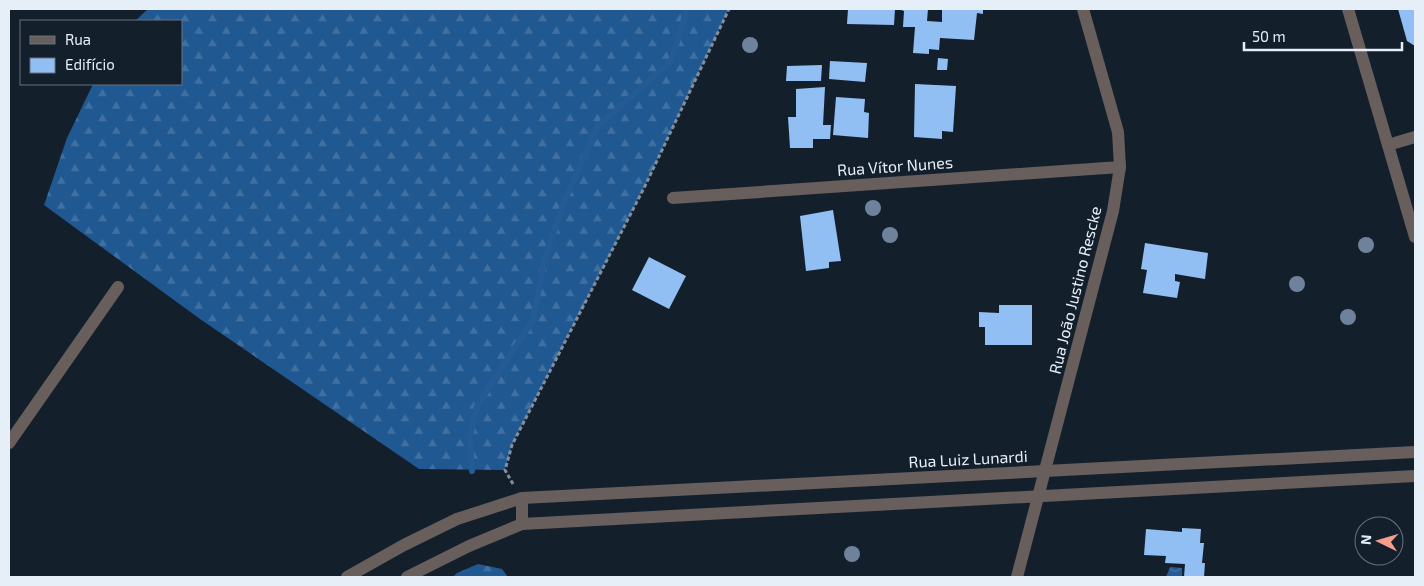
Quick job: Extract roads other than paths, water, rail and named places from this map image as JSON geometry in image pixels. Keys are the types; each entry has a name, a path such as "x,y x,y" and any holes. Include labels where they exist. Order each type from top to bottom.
{"street":[{"name":"Rua João Justino Rescke","path":"1017,577 1113,211 1120,167 1118,132 1083,9"},
{"path":"1348,9 1415,237"},
{"path":"1388,145 1415,137"},
{"name":"Rua Vítor Nunes","path":"673,198 1120,167"},
{"path":"9,443 118,287"},
{"name":"Rua Luiz Lunardi","path":"346,577 404,544 457,519 522,498 1415,452"},
{"path":"407,577 469,546 522,524 1415,476"},
{"path":"522,498 522,524"}],"water":[{"path":"1170,567 1182,568 1182,577 1166,577"}],"waterway":[{"path":"472,471 470,436 477,406 533,320 544,261 564,202 598,126 671,61 687,9"}]}
